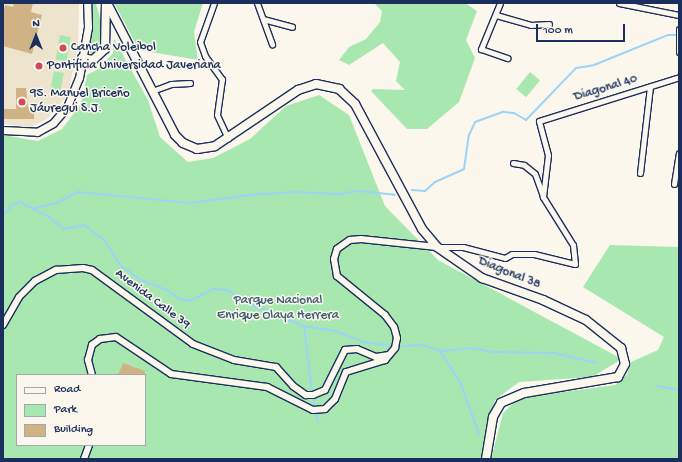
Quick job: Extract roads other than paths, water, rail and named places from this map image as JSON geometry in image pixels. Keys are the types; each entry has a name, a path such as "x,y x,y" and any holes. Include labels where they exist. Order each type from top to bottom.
{"main road":[{"path":"3,130 37,132 62,114 77,88 88,27 87,3"},
{"path":"82,58 93,60 106,49 106,3"},
{"name":"Diagonal 38","path":"106,3 175,134 183,143 206,149 228,139 302,88 316,84 339,89 355,104 422,229 437,247 482,278 543,300 586,320 614,340 624,358 624,368 618,377 528,392 501,403 493,417 486,459"}],"street":[{"path":"214,3 200,42 204,56 222,79 217,115 228,139"},
{"path":"257,3 272,44"},
{"path":"500,3 481,49 507,58"},
{"path":"619,3 679,15"},
{"path":"496,15 531,25 549,24"},
{"path":"263,19 292,28"},
{"path":"679,30 679,52"},
{"name":"Diagonal 40","path":"543,197 548,155 539,121 679,77"},
{"path":"152,91 170,84 190,83"},
{"path":"640,173 650,87"},
{"path":"674,184 679,153"},
{"path":"92,374 88,360 92,345 100,339 116,337 171,374 267,387 316,411 333,403 346,372 381,362 392,353 397,338 394,327 386,316 337,276 334,259 337,249 350,240 361,239 437,247 463,246 506,258 512,254 534,254 575,264 573,245 543,197 534,174 524,165 513,163"},
{"name":"Avenida Calle 39","path":"3,325 19,297 35,281 56,270 83,268 103,277 169,329 193,344 234,360 276,367 293,386 306,395 313,395 325,390 345,350 357,349 376,357 392,353"},
{"path":"84,459 89,446"}],"waterway":[{"path":"412,190 425,191 435,182 464,169 469,135 475,122 503,112 514,113 526,120 576,68 594,65 668,35 678,35"},
{"path":"35,208 57,203 78,192 191,203 248,195 295,192 338,194 359,191 395,195"},
{"path":"3,215 12,205 20,202 49,217 64,229 84,225 105,241 120,265 141,280 165,289 180,299 190,301 214,289 227,290 257,307 304,326 336,331 363,342 390,346"},
{"path":"304,326 312,393"},
{"path":"402,346 423,345 440,351 473,348 492,352 554,353 596,363"},
{"path":"440,351 460,382 479,434"},
{"path":"657,386 679,390"},
{"path":"313,398 318,422"}],"place":[{"name":"Cancha Voleibol","path":"63,48"},
{"name":"Pontificia Universidad Javeriana","path":"39,66"},
{"name":"95. Manuel Briceño Jáuregui S.J.","path":"22,102"}],"park label":[{"name":"Parque Nacional Enrique Olaya Herrera","path":"278,310"}]}
